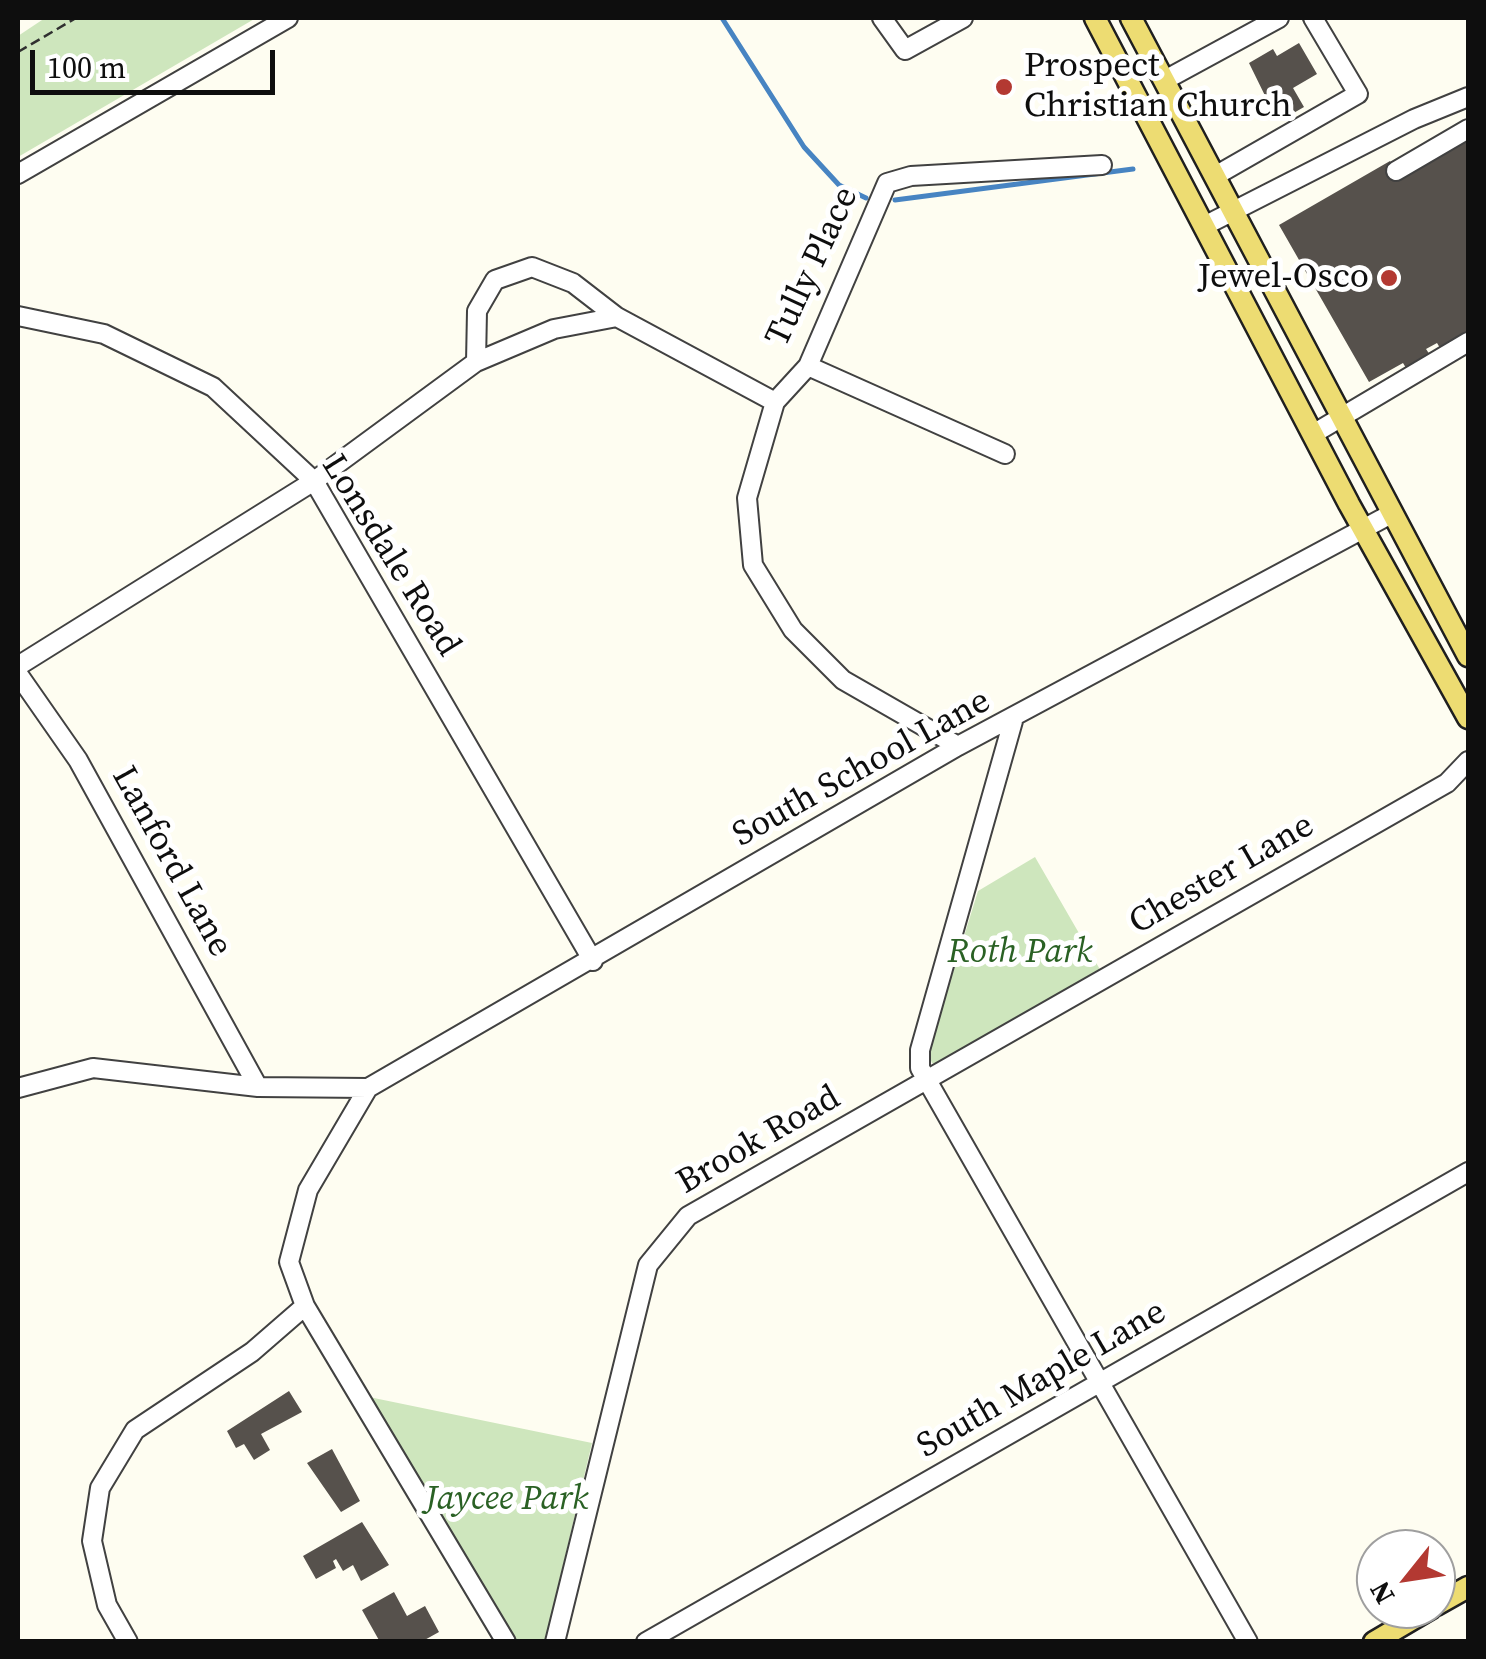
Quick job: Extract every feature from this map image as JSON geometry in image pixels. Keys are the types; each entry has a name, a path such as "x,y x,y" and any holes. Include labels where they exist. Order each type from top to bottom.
{"main road":[{"path":"1096,18 1312,434 1468,718"},
{"path":"1131,18 1468,656"},
{"path":"1374,1642 1396,1629"}],"street":[{"path":"18,174 288,18"},
{"path":"882,18 905,50 964,18"},
{"path":"1165,80 1279,18"},
{"path":"1215,176 1358,94 1313,18"},
{"path":"1204,226 1414,119 1468,97"},
{"path":"1396,171 1468,128"},
{"name":"Tully Place","path":"958,746 844,680 793,630 753,564 747,498 775,402 808,366 887,184 910,176 1102,165"},
{"path":"476,362 477,311 495,280 532,267 573,282 617,316 775,402"},
{"name":"Lonsdale Road","path":"18,316 104,334 213,387 314,481 593,961"},
{"path":"18,666 314,481 476,362 554,330 617,316"},
{"path":"1312,434 1468,342"},
{"path":"808,366 1005,454"},
{"name":"South School Lane","path":"368,1088 958,746 1013,721 1391,514"},
{"name":"Lanford Lane","path":"18,674 78,760 258,1087"},
{"path":"1013,721 918,1061 926,1082 1248,1642"},
{"name":"Chester Lane","path":"1447,783 1468,761"},
{"name":"Chester Lane","path":"926,1082 1447,783 1468,778"},
{"path":"18,1088 93,1068 258,1087 368,1088 308,1190 289,1262 305,1306 506,1642"},
{"name":"Brook Road","path":"555,1642 648,1266 688,1216 926,1082"},
{"name":"South Maple Lane","path":"646,1642 1468,1172"},
{"path":"128,1642 106,1605 92,1542 100,1488 135,1430 252,1352 305,1306"}],"path":[{"path":"18,52 76,18"}],"green space":[{"path":"45,18 256,18 18,157 18,36"},
{"name":"Roth Park","path":"1035,857 1102,973 938,1065 932,1063 928,1053 978,891"},
{"name":"Jaycee Park","path":"369,1397 592,1443 545,1641 510,1641"}],"building":[{"path":"1299,43 1317,74 1293,88 1304,107 1285,118 1282,112 1275,116 1249,63 1273,49 1277,56"},
{"name":"Jewel-Osco","path":"1468,140 1468,331 1440,348 1437,343 1426,349 1430,355 1406,368 1403,363 1369,382 1279,225 1390,161 1400,179"},
{"path":"289,1391 302,1412 261,1434 270,1450 254,1460 244,1444 236,1448 227,1431"},
{"path":"332,1449 360,1501 341,1512 307,1463"},
{"path":"362,1522 389,1565 361,1581 353,1565 343,1571 336,1559 336,1568 316,1579 303,1556"},
{"path":"394,1592 407,1616 425,1606 439,1632 421,1642 380,1642 362,1610"}],"waterway":[{"path":"722,18 804,147 839,185 866,198"},
{"path":"895,200 1133,169"}],"place":[{"name":"Prospect Christian Church","path":"1004,87"},
{"name":"Jewel-Osco","path":"1389,278"}]}
